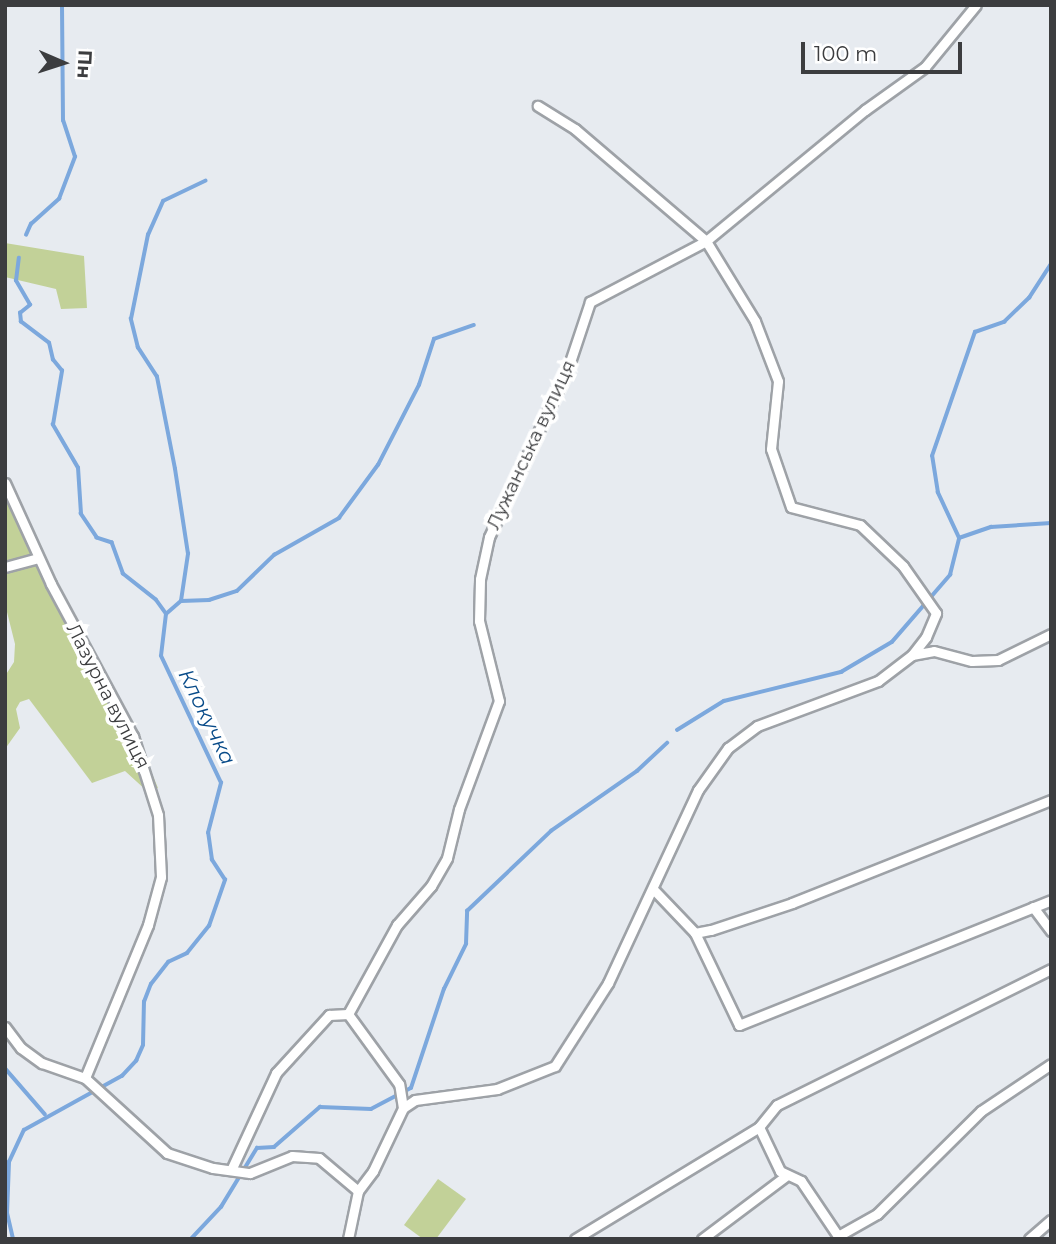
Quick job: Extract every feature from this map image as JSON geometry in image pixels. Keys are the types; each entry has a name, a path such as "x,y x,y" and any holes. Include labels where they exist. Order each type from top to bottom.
{"street":[{"name":"Лужанська вулиця","path":"348,1014 397,925 431,886 447,858 459,809 499,701 479,621 480,579 489,537 568,368 590,302 706,241 865,110 925,67 976,5"},
{"path":"403,1108 415,1100 497,1089 555,1066 608,983 654,890 698,790 728,748 757,726 866,688 912,654 926,637 936,613 903,566 860,525 791,507 771,449 778,381 755,321 706,241 575,129 538,106"},
{"name":"Лазурна вулиця","path":"5,483 38,558 137,746 159,822 161,877 148,925 85,1078"},
{"path":"5,567 38,558"},
{"path":"912,654 934,652 972,661 998,660 1051,634"},
{"path":"695,933 792,903 1051,800"},
{"path":"654,890 695,933 739,1025 1051,900"},
{"path":"1033,907 1051,931"},
{"path":"575,1239 759,1127 777,1105 1051,970"},
{"path":"234,1170 276,1073 329,1015 348,1014 399,1084 403,1097 403,1108 373,1171 358,1191 348,1239"},
{"path":"5,1027 21,1048 42,1063 85,1078 102,1097 167,1153 213,1168 250,1173 292,1156 319,1158 358,1191"},
{"path":"759,1127 786,1176 801,1181 839,1237 877,1214 981,1111 1051,1064"},
{"path":"702,1239 786,1176"},
{"path":"1029,1239 1051,1220"}],"green space":[{"path":"5,243 84,256 87,308 61,309 56,289 5,277"},
{"path":"5,472 52,584 131,723 158,788 148,792 125,771 92,783 29,699 20,702 16,709 20,728 5,749 5,676 14,662 15,644 5,604"},
{"path":"438,1179 466,1199 436,1239 423,1239 404,1225"}],"waterway":[{"name":"Клокучка","path":"26,235 31,224 59,199 75,157 63,121 62,5"},
{"path":"181,601 188,554 175,469 157,377 138,348 131,319 148,235 163,201 205,181"},
{"name":"Клокучка","path":"13,1239 7,1214 9,1162 24,1130 122,1076 136,1061 143,1045 144,1002 151,984 168,962 187,953 209,926 225,880 212,860 208,833 221,783 161,656 166,614 156,600 123,574 112,543 97,538 81,514 78,468 53,425 62,371 53,360 49,343 21,322 20,313 30,305 16,281 19,258"},
{"path":"677,730 724,701 841,672 892,642 950,575 959,538 938,493 932,456 975,332 1004,322 1029,298 1051,264"},
{"path":"166,614 181,601 209,600 237,591 274,555 339,518 378,465 419,385 434,339 474,325"},
{"path":"959,538 991,527 1051,523"},
{"path":"191,1239 221,1207 257,1148 274,1147 320,1107 371,1109 411,1088 444,989 466,944 467,911 551,831 637,771 667,743"},
{"path":"5,1068 45,1114"}]}
